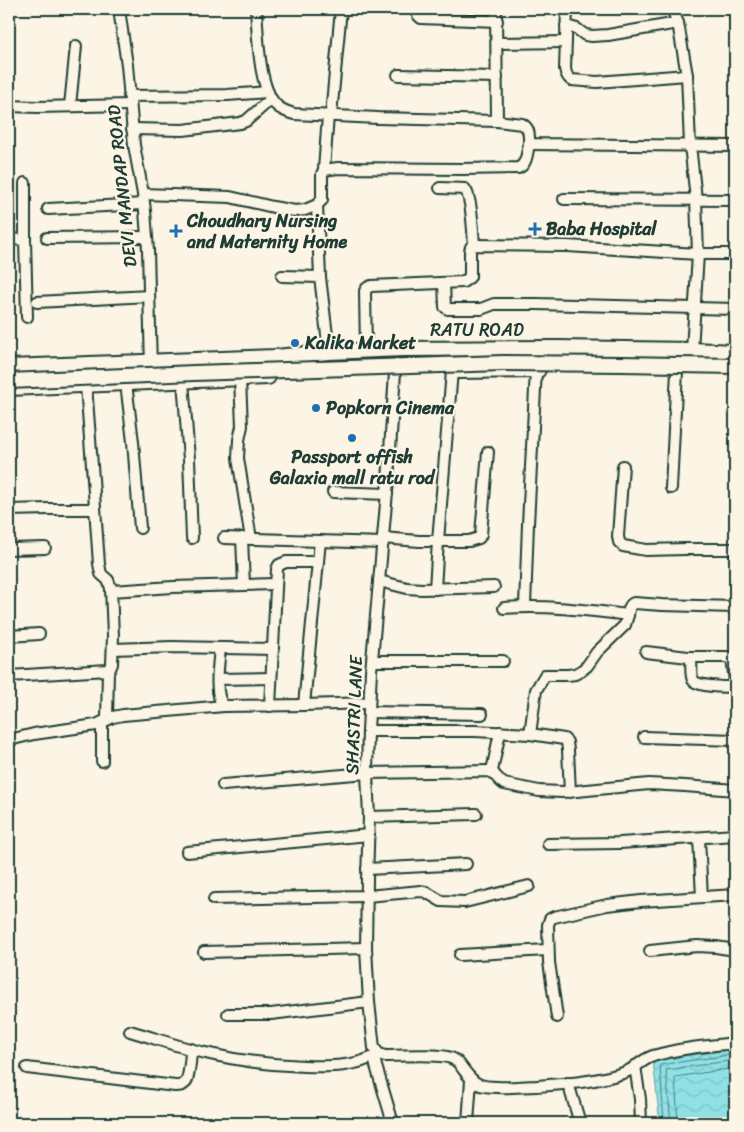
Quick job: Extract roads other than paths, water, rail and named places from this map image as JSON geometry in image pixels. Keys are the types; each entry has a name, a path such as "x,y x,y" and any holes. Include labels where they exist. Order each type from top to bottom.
{"main road":[{"name":"RATU ROAD","path":"9,367 275,357 329,352 403,349 558,348 735,352"},
{"path":"9,373 502,355 735,358"},
{"path":"9,381 503,363 735,366"},
{"path":"9,388 395,372 614,369 735,372"}],"street":[{"name":"DEVI MANDAP ROAD","path":"119,9 134,145 144,199 147,236 151,382"},
{"path":"256,9 263,78 275,105 283,110 294,114 497,121 522,124 528,132 529,144 524,164 518,168 338,168 324,170"},
{"path":"48,209 144,199 230,197 295,211 305,210 317,205 322,200 322,179 341,9"},
{"path":"415,9 421,18 497,22"},
{"path":"496,9 497,121"},
{"path":"567,9 565,69 566,75 571,80 597,82 687,75"},
{"path":"672,9 678,23 687,75 690,146 696,199 698,254 692,350"},
{"path":"566,26 577,28 585,35 592,36 678,23"},
{"path":"497,43 566,42"},
{"path":"70,106 76,46"},
{"path":"398,75 497,77"},
{"path":"9,106 70,106 227,95 270,95"},
{"path":"132,129 183,130 233,125 246,121 270,95"},
{"path":"529,144 735,146"},
{"path":"25,184 27,317"},
{"path":"366,350 365,291 367,288 371,286 463,282 470,277 470,251 474,245 471,210 467,192 464,189 440,188"},
{"path":"564,200 735,200"},
{"path":"317,205 320,276 329,352"},
{"path":"47,238 147,236"},
{"path":"9,240 25,240"},
{"path":"474,245 567,246 698,254 735,254"},
{"path":"282,276 320,276"},
{"path":"444,283 444,303 448,309 481,308 494,304 735,309"},
{"path":"37,302 149,296"},
{"path":"525,606 536,370"},
{"path":"435,589 452,371"},
{"path":"670,488 677,371"},
{"name":"SHASTRI LANE","path":"393,1123 376,1066 378,1055 374,1045 369,1002 366,896 369,835 367,773 369,707 395,372"},
{"path":"240,379 242,426 238,458 247,538 244,585"},
{"path":"183,381 190,459 192,538"},
{"path":"126,383 140,528"},
{"path":"86,385 100,571 110,584 112,591 113,649 112,664 108,670 102,761"},
{"path":"224,538 320,541 469,541 479,538 481,534 488,452"},
{"path":"623,466 618,536 619,542 623,546 646,550 735,549"},
{"path":"333,492 387,494"},
{"path":"9,510 95,509"},
{"path":"304,705 320,541"},
{"path":"9,549 45,548"},
{"path":"270,706 277,570 282,563 318,562"},
{"path":"379,582 422,589 494,587"},
{"path":"112,591 275,584"},
{"path":"530,734 536,690 545,675 568,675 581,671 597,652 625,625 631,604 735,607"},
{"path":"504,608 525,606 628,615"},
{"path":"9,636 39,634"},
{"path":"220,648 219,698 220,703 224,706"},
{"path":"113,649 273,649"},
{"path":"646,652 688,657 727,656 732,660 735,680"},
{"path":"688,657 691,660 692,675 696,683 735,687"},
{"path":"372,661 503,661"},
{"path":"9,676 108,670"},
{"path":"218,679 272,678"},
{"path":"9,740 34,734 96,725 113,717 123,715 224,706 304,705 369,707 482,714"},
{"path":"368,731 500,732 558,737 567,742 570,792"},
{"path":"500,732 492,772 500,782 513,787 540,791 570,792 649,784 735,790"},
{"path":"644,738 735,740"},
{"path":"223,785 367,773 490,771 494,774"},
{"path":"369,817 476,814"},
{"path":"187,852 369,835"},
{"path":"548,844 620,843 735,835"},
{"path":"699,838 702,897"},
{"path":"367,869 466,864"},
{"path":"214,899 366,896 421,891 440,901 465,902 529,886"},
{"path":"557,1017 548,950 548,924 554,917 607,905 735,895"},
{"path":"650,951 697,946 735,950"},
{"path":"204,952 366,948"},
{"path":"460,955 548,950"},
{"path":"228,1014 271,1014 369,1002"},
{"path":"130,1031 192,1049 253,1062 290,1066 345,1066 378,1055 453,1058 475,1084 498,1087 588,1080 626,1072 652,1056 679,1050 735,1043"},
{"path":"27,1068 182,1086 188,1077 192,1049"},
{"path":"635,1066 640,1099 641,1123"},
{"path":"468,1123 471,1080"},
{"path":"568,1083 580,1123"}],"water":[{"path":"735,1049 735,1123 660,1123 653,1060"}],"place":[{"name":"Baba Hospital","path":"535,229"},
{"name":"Choudhary Nursing and Maternity Home","path":"176,231"},
{"name":"Kalika Market","path":"295,343"},
{"name":"Popkorn Cinema","path":"316,408"},
{"name":"Passport offish Galaxia mall ratu rod","path":"352,438"}]}
